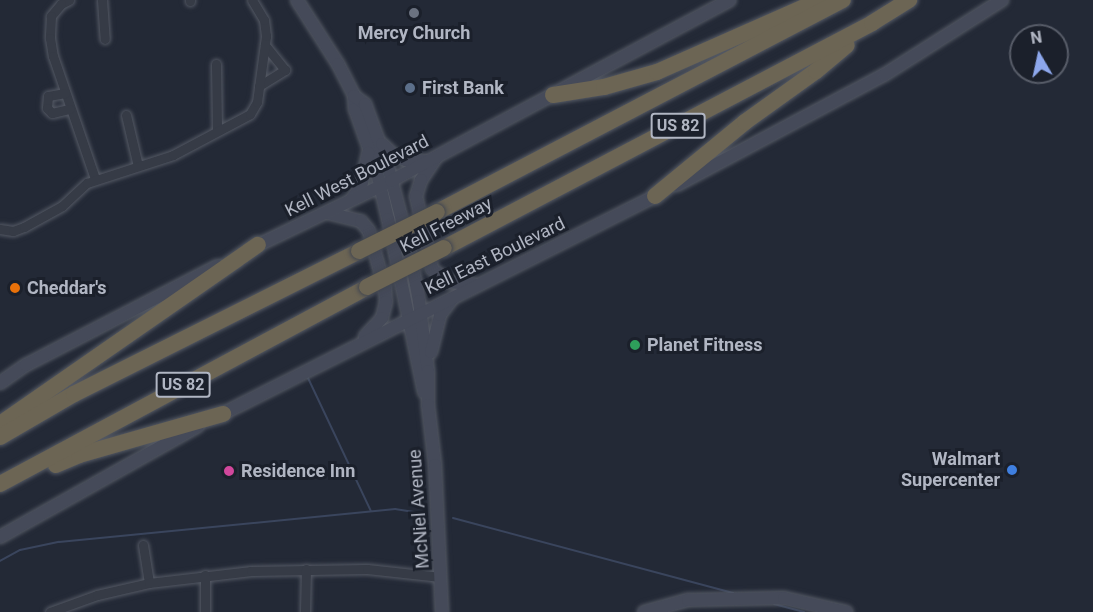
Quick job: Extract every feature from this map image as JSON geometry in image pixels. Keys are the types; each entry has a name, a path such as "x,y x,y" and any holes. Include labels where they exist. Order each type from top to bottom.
{"highway":[{"path":"553,95 604,87 657,72 819,0"},
{"name":"Kell Freeway","path":"0,437 74,394 437,212 843,0"},
{"name":"Kell Freeway","path":"0,484 367,287 873,23 909,0"},
{"path":"655,196 873,23"},
{"path":"0,424 258,245"},
{"path":"0,489 79,455 223,414"}],"main road":[{"name":"McNiel Avenue","path":"297,0 338,64 354,96 355,110 386,184 408,246 429,371 428,405"},
{"name":"Kell West Boulevard","path":"0,383 37,360 258,245 386,184 730,0"},
{"name":"Kell East Boulevard","path":"0,537 223,414 420,312 655,196 884,75 1002,0"},
{"name":"McNiel Avenue","path":"354,96 364,104 378,138 408,319 428,405 435,465 442,612"},
{"path":"378,138 395,156 406,160 433,159"},
{"path":"351,201 364,178 369,148"},
{"path":"433,159 421,180 416,196 432,269 449,282 477,284"},
{"path":"326,213 361,220 369,231 385,289 386,302 382,318 358,344"},
{"path":"429,371 432,337 440,315 454,296"},
{"path":"375,335 383,333 400,335 414,347"},
{"path":"644,612 688,600 784,598 846,612"}],"street":[{"path":"69,0 53,12 48,28 53,56 95,179"},
{"path":"102,0 105,39"},
{"path":"0,229 12,231 62,206 87,183 95,179 173,155 250,114 257,102 265,45 264,20 252,0"},
{"path":"259,86 285,70 265,45"},
{"path":"216,64 217,130"},
{"path":"65,93 48,96 47,108 52,113 70,109"},
{"path":"126,115 138,165"},
{"path":"143,545 149,583"},
{"path":"50,612 97,595 149,583 205,576 306,569 367,569 441,577"},
{"path":"305,612 306,569"},
{"path":"205,576 205,612"}],"waterway":[{"path":"308,378 371,511"},
{"path":"0,561 20,550 59,542 395,509 427,514"},
{"path":"453,518 733,593"},
{"path":"774,604 804,612"}],"place":[{"name":"Mercy Church","path":"414,13"},
{"name":"First Bank","path":"410,88"},
{"name":"Cheddar's","path":"15,288"},
{"name":"Planet Fitness","path":"635,345"},
{"name":"Walmart Supercenter","path":"1012,470"},
{"name":"Residence Inn","path":"229,471"}]}
